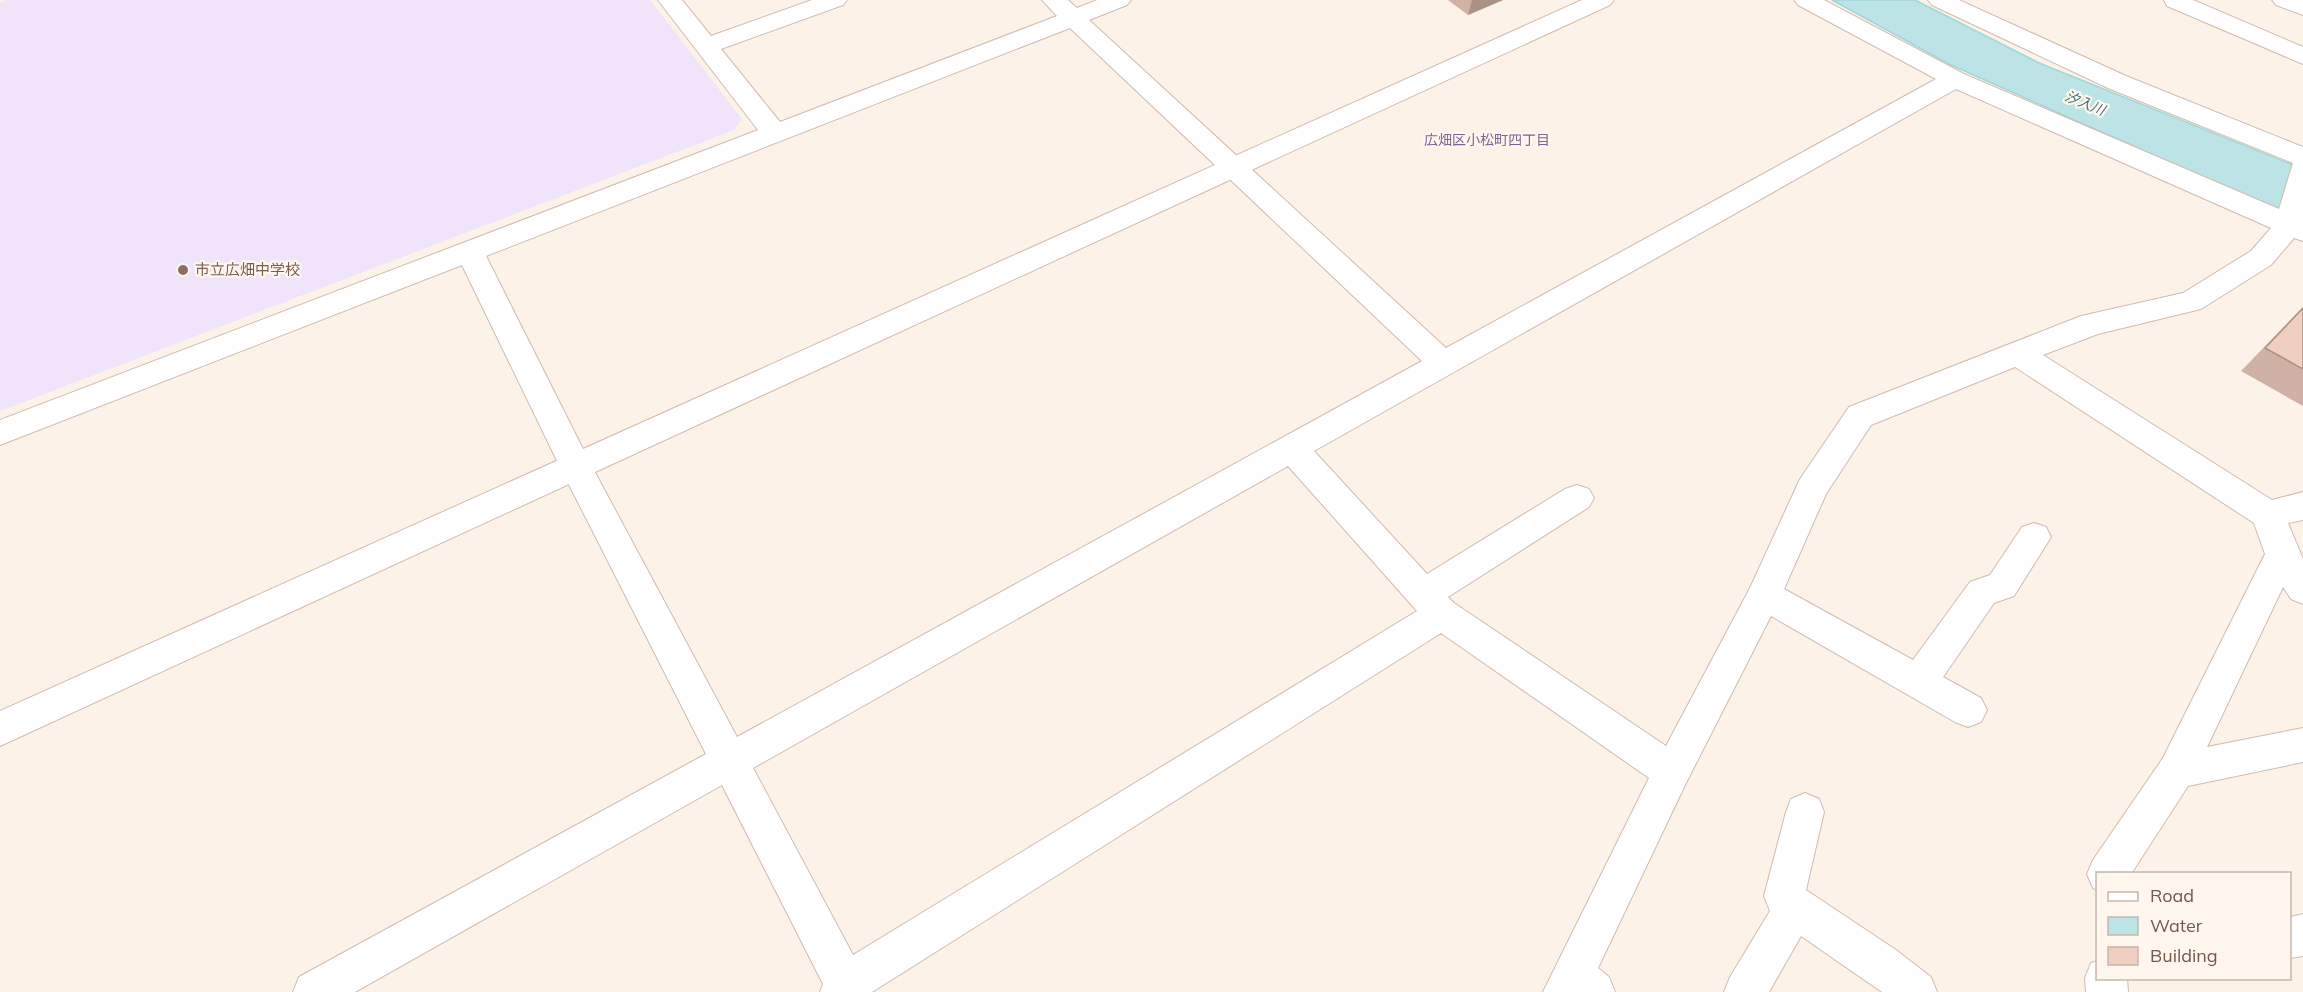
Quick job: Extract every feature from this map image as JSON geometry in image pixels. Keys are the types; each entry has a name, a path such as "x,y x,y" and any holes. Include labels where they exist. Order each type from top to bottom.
{"street":[{"path":"670,0 774,132"},
{"path":"706,46 835,0"},
{"path":"0,433 774,132 1064,9 1119,0"},
{"path":"0,729 1602,0"},
{"path":"1806,0 1955,79 2296,229"},
{"path":"1940,0 2117,82 2303,156"},
{"path":"2284,0 2303,8"},
{"path":"2175,1 2303,56"},
{"path":"1064,9 1443,363"},
{"path":"314,992 1955,79"},
{"path":"1577,986 1672,772 1764,595 1812,489 1860,416 2092,324 2191,302 2261,258 2296,229 2303,168"},
{"path":"470,252 576,467 846,989 1432,604 1576,498"},
{"path":"2016,353 2268,515 2282,554 2303,589"},
{"path":"1291,448 1432,604 1672,772"},
{"path":"2268,515 2303,506"},
{"path":"1919,682 1982,592 2002,586 2034,537"},
{"path":"2108,872 2176,771 2282,554"},
{"path":"1764,595 1968,710"},
{"path":"2176,771 2303,745"},
{"path":"1805,812 1784,896 1795,908 1881,965 1916,992"},
{"path":"1745,992 1795,908"}],"shaded area":[{"name":"市立広畑中学校","path":"6,0 650,0 742,119 734,130 0,411 0,3"}],"water":[{"name":"汐入川","path":"1832,0 1915,0 2039,63 2303,169 2303,217 2259,202 1949,64"}],"building":[{"path":"2303,308 2303,369 2265,348"}],"place":[{"name":"市立広畑中学校","path":"183,270"}],"district":[{"name":"広畑区小松町四丁目","path":"1487,140"}]}
